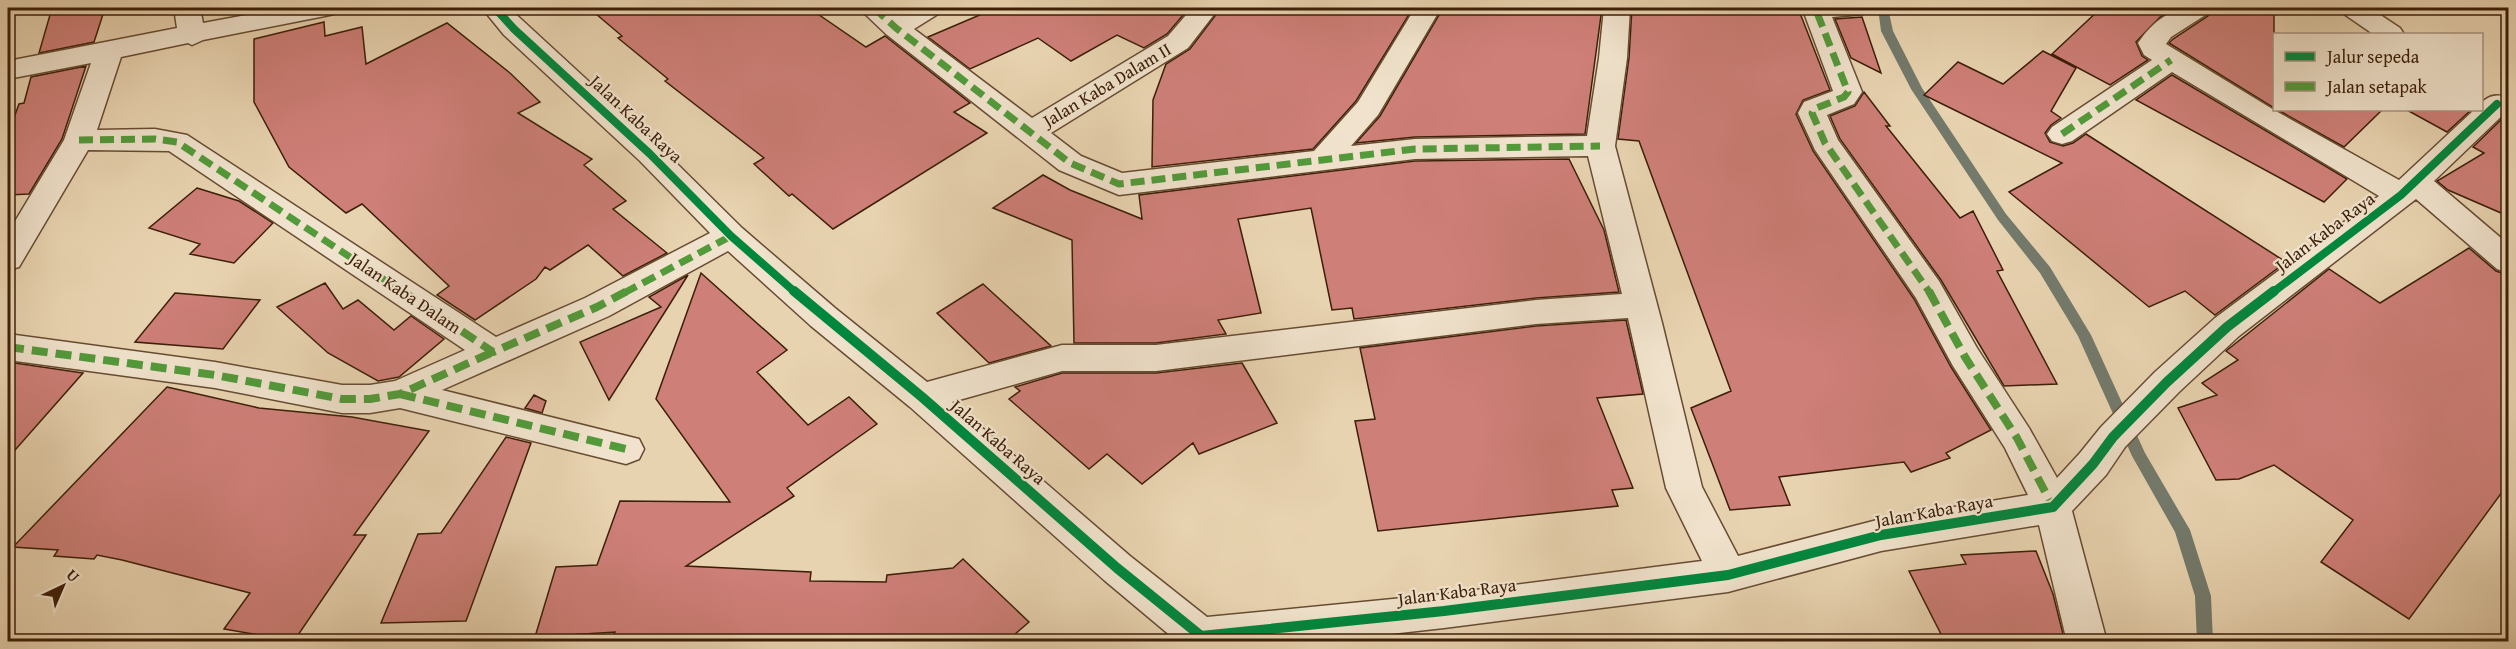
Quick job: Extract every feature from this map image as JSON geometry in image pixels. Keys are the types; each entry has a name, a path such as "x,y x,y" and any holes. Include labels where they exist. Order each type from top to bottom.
{"street":[{"path":"187,8 192,36"},
{"path":"8,70 192,36 325,8"},
{"name":"Jalan Kaba Raya","path":"495,8 514,29 651,154 731,236 823,317 922,397 1117,568 1194,639 1444,611 1728,575 1881,536 2053,507 2093,464 2113,437 2167,382 2227,327 2408,188 2496,103"},
{"path":"874,8 896,28 1070,163 1119,184 1415,149 1600,146"},
{"path":"896,28 929,8"},
{"name":"Jalan Kaba Dalam II","path":"1029,133 1178,42 1206,8"},
{"path":"1322,160 1368,108 1428,8"},
{"path":"1617,8 1613,58 1600,146 1684,488 1728,575"},
{"path":"1854,8 1816,10 1848,92 1844,97 1814,109 1812,113 1825,143 1928,290 1965,357 2017,438 2053,507 2057,531 2075,589 2087,642"},
{"path":"2198,8 2161,31 2152,43 2154,49 2408,188 2508,261"},
{"path":"2353,8 2389,33"},
{"path":"8,259 79,140 109,51"},
{"path":"2062,134 2171,60"},
{"name":"Jalan Kaba Dalam","path":"79,140 155,139 177,142 493,352"},
{"path":"8,347 215,375 342,399 369,399 400,394 597,307 731,236"},
{"path":"922,397 1062,358 1156,358 1536,312 1640,305"},
{"path":"400,394 626,449"}],"building":[{"path":"52,8 105,8 94,42 39,53"},
{"path":"589,8 809,8 866,47 885,36 970,103 954,112 987,133 833,229 792,194 789,196 754,164 764,158 665,81 668,79 618,38 622,36"},
{"path":"996,8 1189,8 1167,34 1144,48 1117,35 1071,61 1038,38 970,69 928,37"},
{"path":"1221,8 1413,8 1356,101 1313,149 1152,167 1153,100 1166,64 1190,49"},
{"path":"1443,8 1602,8 1585,134 1415,137 1356,143 1380,116"},
{"path":"1632,8 1798,8 1830,90 1803,100 1796,114 1813,151 1914,299 1951,367 1991,430 1946,453 1950,458 1911,472 1904,462 1779,477 1790,505 1730,510 1691,408 1731,391 1639,141 1618,139 1629,58"},
{"path":"2101,8 2179,8 2160,17 2136,42 2142,56 2148,60 2110,85 2052,54"},
{"path":"2213,8 2274,8 2273,107 2169,43 2208,16"},
{"path":"1862,17 1881,73 1851,58 1835,19"},
{"path":"324,22 325,36 362,27 366,64 447,23 510,73 540,102 518,113 592,159 584,165 626,201 613,209 667,253 623,276 588,245 550,270 545,267 536,279 475,320 437,295 449,286 362,204 346,213 289,167 254,102 254,39"},
{"path":"2043,51 2076,68 2051,111 2061,118 2045,133 2050,142 2063,146 2073,143 2086,134 2286,262 2215,315 2185,291 2149,307 2009,192 2062,163 1924,95 1958,62 2003,84"},
{"path":"86,66 62,139 29,194 8,195 8,134 19,104 24,103 31,77"},
{"path":"2172,75 2347,179 2324,202 2136,100"},
{"path":"1864,92 1890,126 1886,126 1960,218 1973,211 2003,270 1997,271 2057,384 2004,386 1941,280 1840,139 1830,116 1855,106"},
{"path":"2280,111 2381,111 2344,147"},
{"path":"2409,111 2470,111 2447,132"},
{"path":"2508,113 2508,216 2448,190 2437,181 2484,153 2473,147"},
{"path":"1569,159 1604,230 1619,292 1536,298 1354,319 1352,308 1332,310 1311,208 1238,219 1261,313 1218,320 1226,334 1156,343 1074,343 1072,240 993,208 1043,175 1070,190 1142,219 1139,195 1415,161"},
{"path":"197,188 239,201 273,223 234,263 190,254 200,244 149,228"},
{"path":"2469,248 2496,271 2508,275 2508,484 2409,619 2321,562 2353,520 2274,465 2239,479 2216,480 2178,408 2217,395 2202,383 2238,360 2226,351 2329,269 2380,303"},
{"path":"701,273 787,350 757,372 808,425 849,397 877,424 787,488 794,496 686,566 811,572 810,581 886,582 887,575 953,568 963,559 1029,622 1006,642 612,642 615,632 535,637 556,567 597,565 620,501 730,502 656,399"},
{"path":"688,275 609,400 580,342 661,307 649,297"},
{"path":"325,283 343,309 358,300 394,330 411,316 444,339 399,377 378,381 328,353 277,307"},
{"path":"983,284 1051,346 989,363 937,313"},
{"path":"175,293 260,300 223,349 135,342"},
{"path":"1626,320 1643,394 1597,398 1633,488 1612,490 1618,506 1378,531 1355,421 1375,419 1360,348 1536,326"},
{"path":"8,362 83,373 8,458"},
{"path":"1242,363 1277,423 1199,454 1193,443 1142,484 1107,454 1089,469 1009,399 1020,391 1015,387 1062,373 1156,373"},
{"path":"167,387 259,408 352,417 429,431 354,535 366,535 294,641 224,629 250,593 97,555 94,559 54,556 58,550 13,547"},
{"path":"534,395 546,401 542,413 525,408"},
{"path":"506,437 531,443 466,621 381,623 418,534 441,533"},
{"path":"2036,551 2053,594 2065,642 1945,642 1909,571 1966,564 1961,555"}],"waterway":[{"path":"1883,8 1887,31 1917,89 2002,217 2045,270 2084,335 2139,456 2182,530 2203,596 2205,642"}],"marked path":[{"path":"874,8 896,28 1070,163 1119,184 1415,149 1600,146"},
{"path":"1854,8 1816,10 1848,92 1844,97 1814,109 1812,113 1825,143 1928,290 1965,357 2017,438 2053,507"},
{"path":"2062,134 2171,60"},
{"path":"79,140 155,139 177,142 493,352 597,307 731,236"},
{"path":"8,347 215,375 342,399 370,399 400,394 493,352"},
{"path":"400,394 626,449"}],"cycle path":[{"path":"495,8 514,29 650,154 731,236 823,317 922,397 1117,568 1201,636 1444,611 1728,575 1881,535 2053,507 2093,464 2113,437 2167,382 2227,327 2401,195 2497,104"}]}
